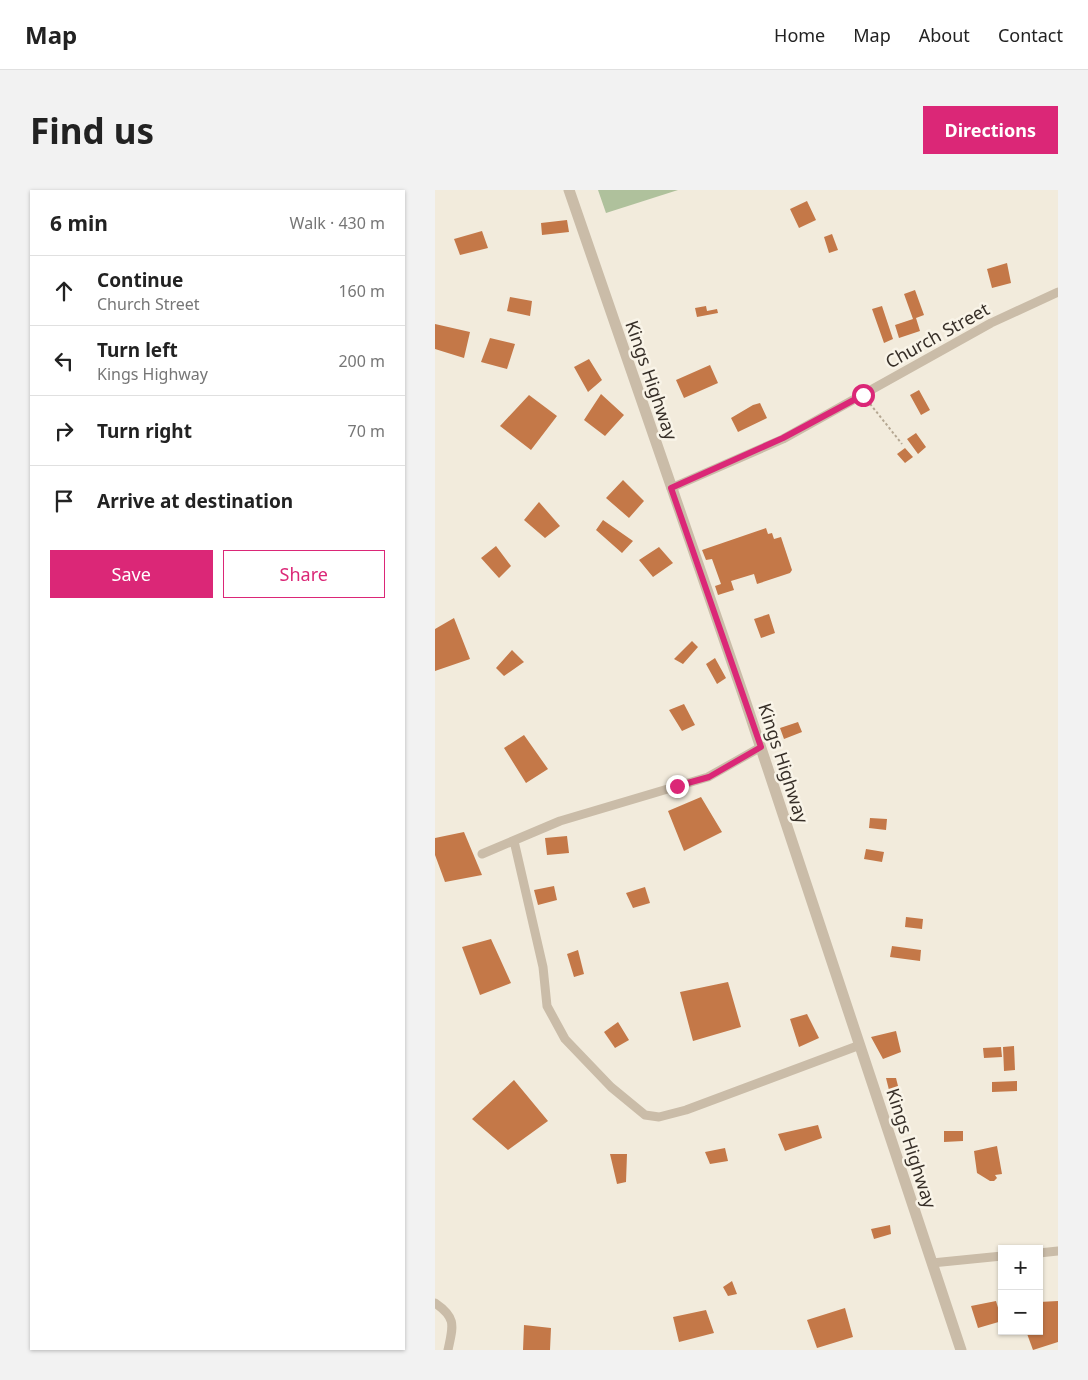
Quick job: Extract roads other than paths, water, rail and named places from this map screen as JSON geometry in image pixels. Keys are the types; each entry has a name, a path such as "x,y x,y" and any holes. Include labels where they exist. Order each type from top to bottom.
{"street":[{"name":"Kings Highway","path":"569,190 761,747 961,1350"},
{"name":"Church Street","path":"671,488 783,438 983,327 1058,292"},
{"path":"482,854 560,821 709,777 761,747"},
{"path":"514,842 543,967 547,1006 565,1039 611,1087 645,1116 659,1117 686,1110 860,1045"},
{"path":"1043,1252 1058,1251"},
{"path":"932,1264 998,1256"},
{"path":"435,1303 448,1312 452,1321 449,1350"}]}
